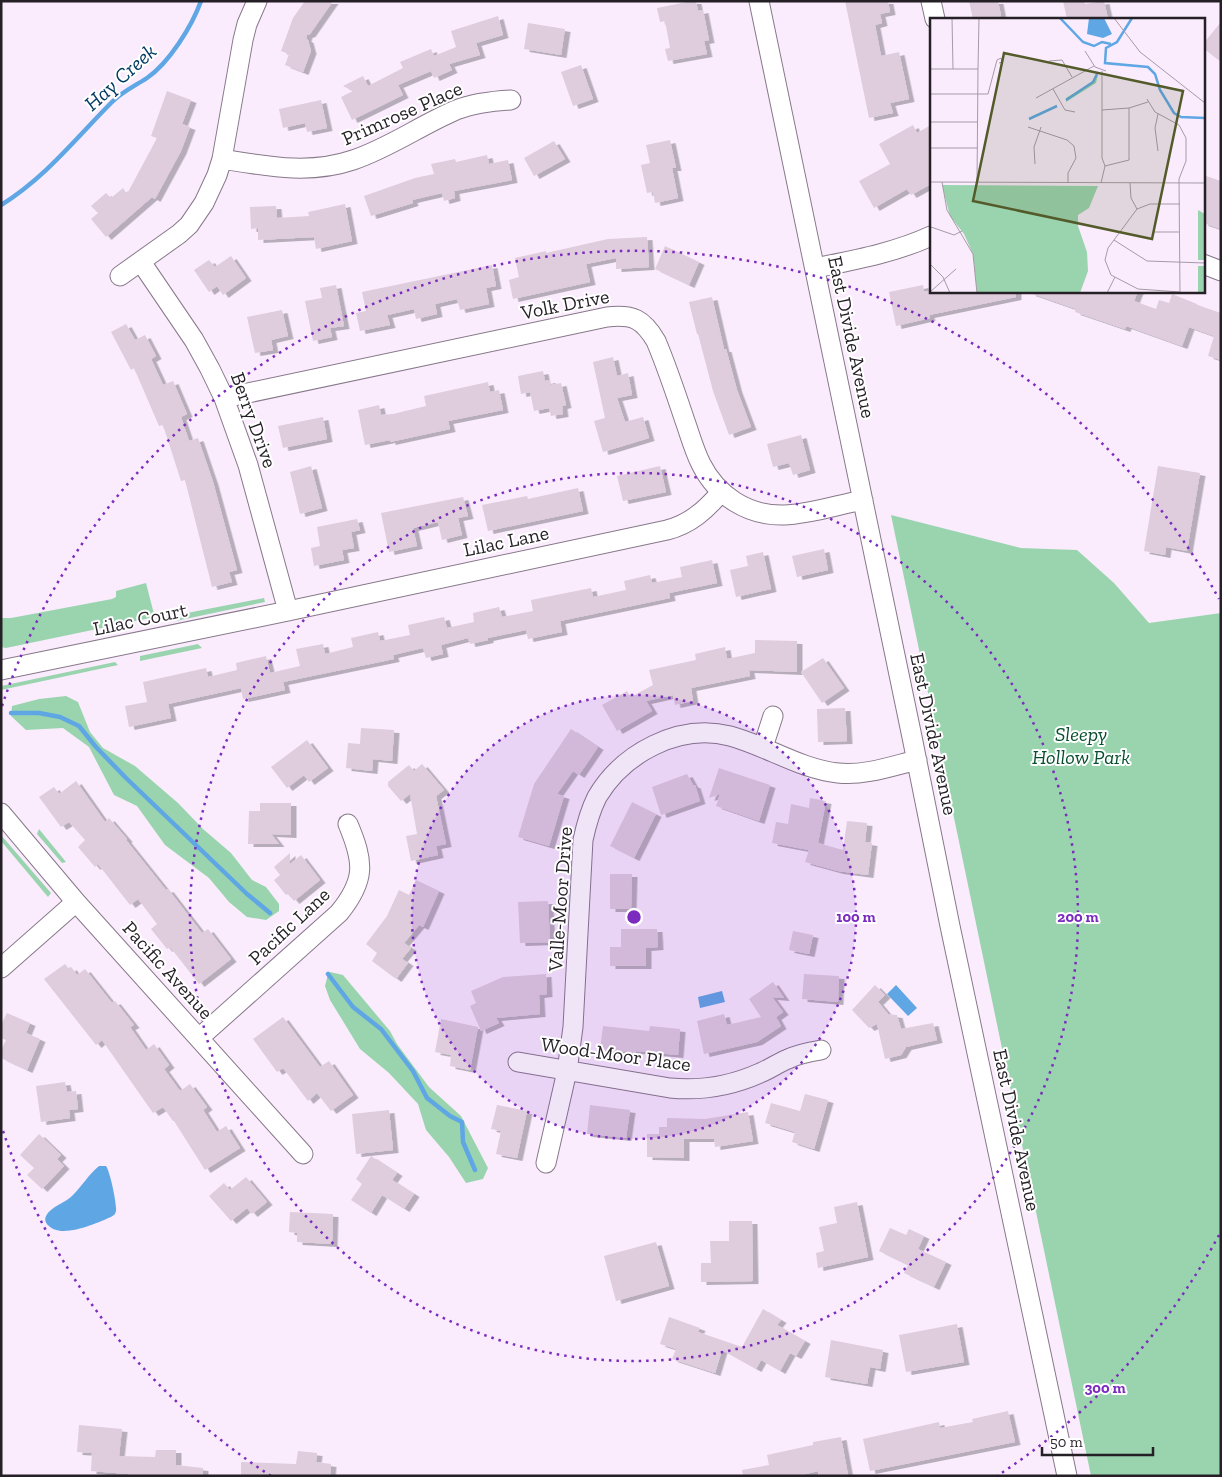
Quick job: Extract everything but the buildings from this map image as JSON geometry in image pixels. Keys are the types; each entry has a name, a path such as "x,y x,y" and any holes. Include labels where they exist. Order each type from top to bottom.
{"street":[{"path":"120,276 179,234 197,214 212,189 222,158 243,40 257,1"},
{"name":"East Divide Avenue","path":"759,1 1064,1475"},
{"path":"931,1 935,18"},
{"name":"Primrose Place","path":"222,158 292,169 323,168 338,165 368,155 455,110 482,102 511,100"},
{"path":"815,268 884,253 930,236"},
{"name":"Berry Drive","path":"141,262 198,348 224,398 248,465 288,611"},
{"path":"1204,264 1221,271"},
{"name":"Volk Drive","path":"224,398 607,317 631,316 650,330 656,341 699,459 711,480 721,492 743,507 772,514 793,514 863,500"},
{"name":"Lilac Lane","path":"288,611 672,529 696,517 721,492"},
{"name":"Lilac Court","path":"1,670 288,611"},
{"path":"763,747 773,716"},
{"name":"Valle-Moor Drive","path":"546,1163 567,1071 575,1004 583,840 590,812 606,784 627,762 639,753 666,740 693,734 730,736 812,767 839,773 866,772 917,760"},
{"name":"Pacific Avenue","path":"1,813 76,902 303,1154"},
{"name":"Pacific Lane","path":"199,1038 339,913 349,901 356,888 360,874 359,856 348,824"},
{"path":"1,968 76,902"},
{"name":"Wood-Moor Place","path":"518,1062 670,1088 704,1089 733,1083 762,1072 797,1055 821,1050"}],"green space":[{"name":"Sleepy Hollow Park","path":"891,515 1021,548 1077,550 1114,583 1149,623 1221,613 1221,1476 1091,1476"},
{"path":"146,583 154,614 173,610 174,613 6,648 1,647 1,618 11,618 112,599 116,597 116,591"},
{"path":"264,598 265,602 176,621 187,613"},
{"path":"198,644 202,648 140,661 140,656"},
{"path":"115,662 118,665 1,690 1,686"},
{"path":"66,696 78,702 90,732 103,748 135,766 178,803 203,829 231,853 252,880 266,887 279,904 279,911 266,920 247,917 229,902 209,878 165,845 137,806 114,795 89,747 63,728 26,730 11,716 12,706 39,699"},
{"path":"39,829 66,862 62,863 37,834"},
{"path":"1,835 51,893 48,897 1,841"},
{"path":"330,972 343,975 390,1031 397,1044 429,1087 461,1116 488,1168 483,1179 466,1183 449,1157 426,1130 418,1104 389,1073 360,1049 330,1000 325,986"}],"water":[{"path":"896,985 917,1008 908,1016 887,994"},
{"path":"722,991 725,1002 700,1008 698,997"},
{"path":"99,1166 106,1166 109,1174 115,1202 116,1211 114,1215 80,1229 62,1231 55,1230 48,1225 45,1219 48,1213 70,1198"}],"waterway":[{"name":"Hay Creek","path":"1,205 46,170 116,98 147,78 163,63 186,32 201,1"},
{"path":"11,713 39,713 60,717 79,726 125,777 247,894 270,913"},
{"path":"328,974 353,1007 381,1029 413,1071 427,1098 450,1116 462,1122 463,1142 475,1170"}]}
